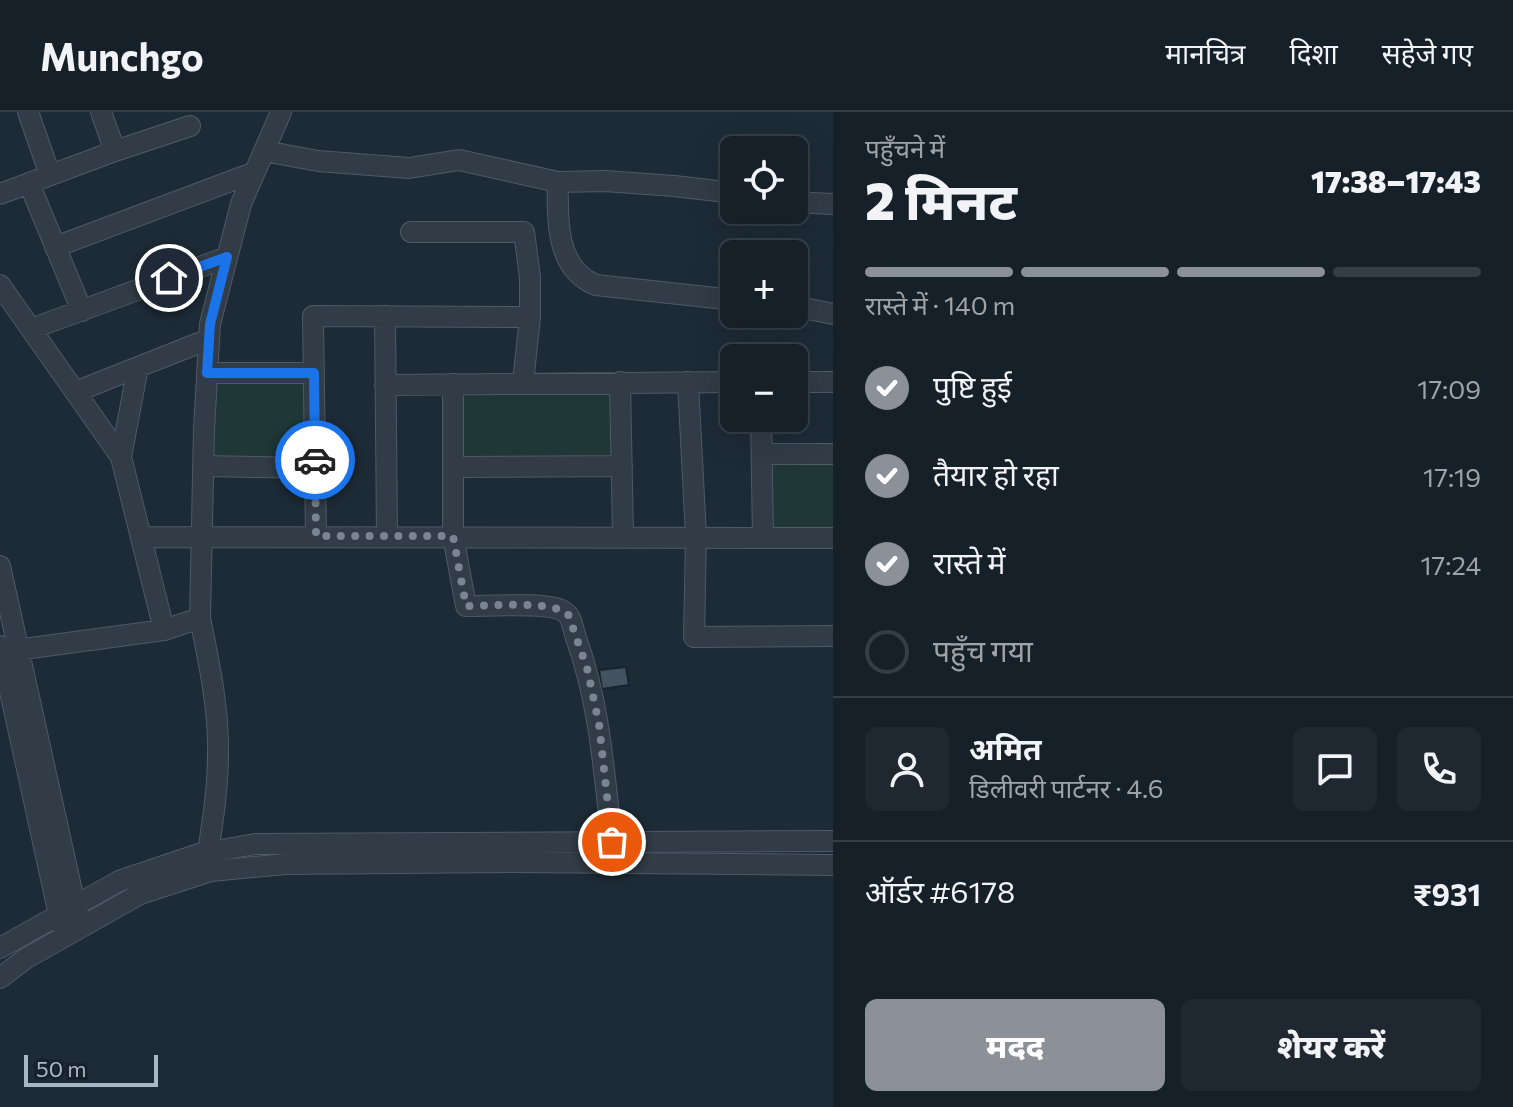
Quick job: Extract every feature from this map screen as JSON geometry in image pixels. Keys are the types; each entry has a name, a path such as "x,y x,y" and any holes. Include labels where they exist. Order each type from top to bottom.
{"street":[{"path":"28,112 50,175"},
{"path":"101,112 115,151"},
{"path":"208,852 215,807 218,751 208,658 200,618 210,324 241,204 281,112"},
{"path":"0,194 190,126"},
{"path":"264,151 318,161 409,168 430,166 450,159 558,182 605,181 720,191"},
{"path":"55,247 255,172"},
{"path":"558,182 559,226 563,246 582,279 596,285 720,298"},
{"path":"29,183 82,311"},
{"path":"808,203 833,204"},
{"path":"411,232 524,232 530,277 530,317 523,383"},
{"path":"31,329 227,257"},
{"path":"0,285 121,457 164,630"},
{"path":"808,309 833,314"},
{"path":"316,536 313,316 530,317"},
{"path":"385,316 387,536"},
{"path":"75,392 209,339"},
{"path":"121,457 138,367"},
{"path":"207,373 314,373"},
{"path":"620,382 623,536"},
{"path":"688,382 696,536 694,637 833,636"},
{"path":"385,385 720,382"},
{"path":"808,382 833,382"},
{"path":"453,384 453,536 466,606 538,607 561,609 568,614 587,668 599,724 612,842"},
{"path":"761,432 763,537"},
{"path":"762,454 833,454"},
{"path":"203,466 315,468"},
{"path":"453,467 622,466"},
{"path":"141,537 833,538"},
{"path":"0,566 7,649 66,911 75,930"},
{"path":"7,649 164,630 200,618"},
{"path":"0,978 25,959 140,894 211,871 286,864 577,853 612,842 833,841"},
{"path":"0,948 119,881 208,852 255,844 577,853 833,865"}],"green space":[{"path":"214,382 307,383 306,459 213,457"},
{"path":"612,391 613,458 464,459 463,393"},
{"path":"768,462 833,462 833,532 768,532"}],"building":[{"path":"626,667 629,685 602,689 599,670"}],"way so far":[{"path":"315,460 316,536 453,536 466,606 538,607 561,609 568,614 587,668 599,724 612,842"}],"route":[{"path":"169,278 227,257 210,324 207,373 314,373 315,460"}]}
